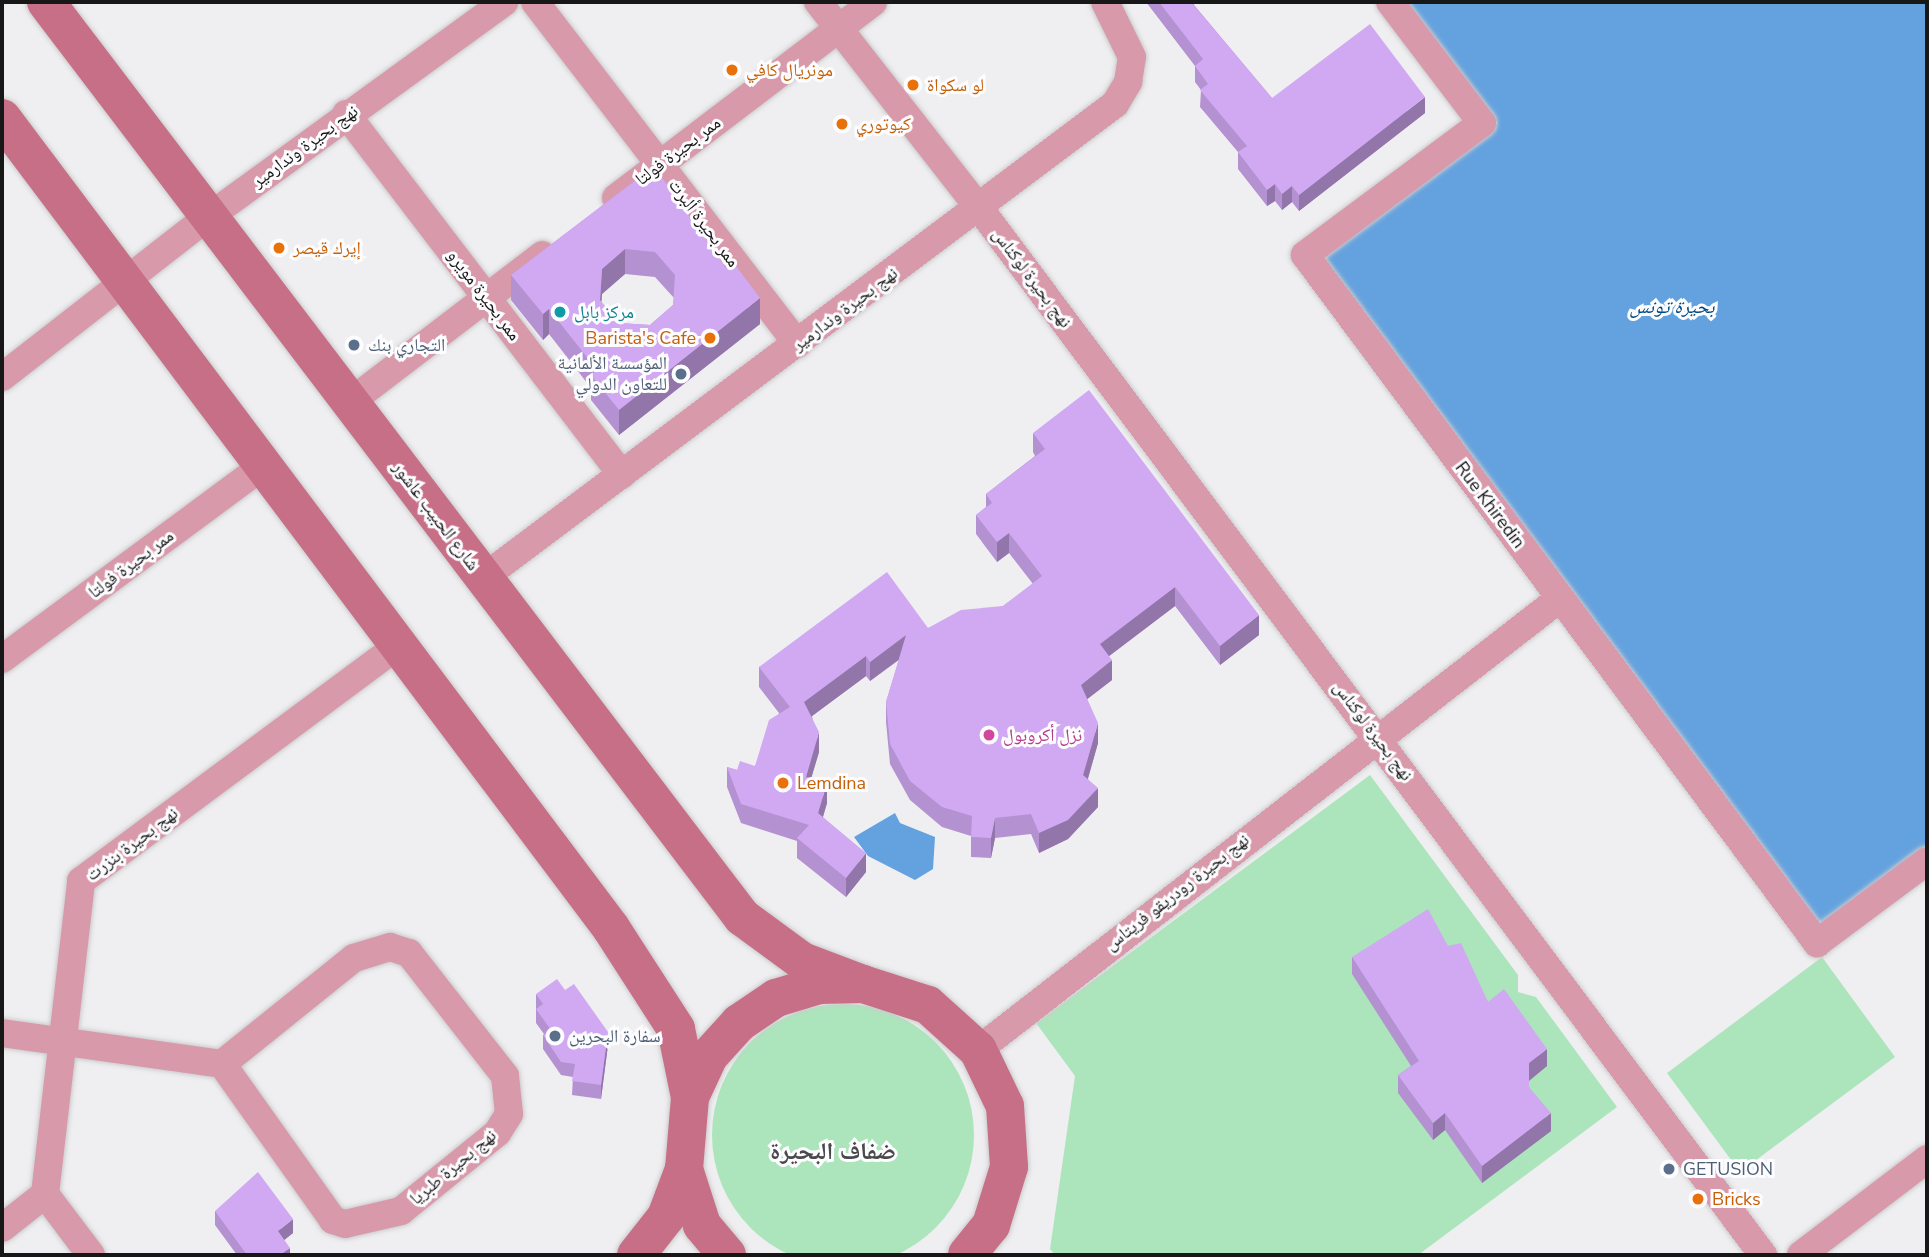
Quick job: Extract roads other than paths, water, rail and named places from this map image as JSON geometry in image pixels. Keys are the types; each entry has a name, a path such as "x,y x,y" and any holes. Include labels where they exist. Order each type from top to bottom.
{"main road":[{"name":"شارع الحبيب عاشور","path":"47,2 742,917 802,961 928,1005 978,1050"},
{"path":"2,118 260,468 649,982 676,1029 690,1097 684,1169 666,1217 636,1255"},
{"path":"690,1097 709,1056 757,1010 819,985 863,984"},
{"path":"967,1255 993,1240 1009,1167 1005,1105 978,1050"},
{"path":"684,1169 702,1225 727,1255"}],"street":[{"name":"نهج بحيرة وندارمير","path":"2,377 208,217 346,114 504,2"},
{"name":"ممر بحيرة ألبرت","path":"535,2 797,344"},
{"name":"نهج بحيرة لوكناس","path":"818,2 980,209 1379,737 1763,1255"},
{"name":"ممر بحيرة فولتا","path":"595,214 873,2"},
{"name":"نهج بحيرة وندارمير","path":"483,578 980,209 1115,104 1128,82 1132,57 1105,2"},
{"name":"Rue Khiredin","path":"1390,2 1482,122 1305,255 1817,943 1927,860"},
{"name":"ممر بحيرة مويرو","path":"346,114 622,475"},
{"path":"350,402 562,239"},
{"name":"ممر بحيرة فولتا","path":"2,659 260,468"},
{"name":"نهج بحيرة رودريقو فريتاس","path":"978,1050 1559,599"},
{"name":"نهج بحيرة بنزرت","path":"45,1194 81,881 395,648"},
{"name":"نهج بحيرة طبريا","path":"390,947 409,953 505,1076 509,1114 497,1133 401,1211 345,1224 333,1220 222,1064 354,958 390,947"},
{"path":"2,1033 61,1044 222,1064"},
{"path":"1801,1255 1927,1159"},
{"path":"2,1228 45,1194 92,1255"}],"water":[{"name":"بحيرة تونس","path":"1406,2 1927,2 1927,845 1810,933 1320,259 1497,123"},
{"path":"895,813 900,823 935,837 933,869 915,880 868,856 854,837"}],"place":[{"name":"مونريال كافي","path":"732,70"},
{"name":"لو سكواة","path":"913,85"},
{"name":"كيوتوري","path":"842,124"},
{"name":"إيرك قيصر","path":"279,248"},
{"name":"مركز بابل","path":"560,312"},
{"name":"Barista's Cafe","path":"710,338"},
{"name":"التجاري بنك","path":"354,345"},
{"name":"المؤسسة الألمانية للتعاون الدولي","path":"681,374"},
{"name":"نزل أكروبول","path":"989,735"},
{"name":"Lemdina","path":"783,783"},
{"name":"سفارة البحرين","path":"555,1036"},
{"name":"GETUSION","path":"1669,1169"},
{"name":"Bricks","path":"1698,1199"}],"district":[{"name":"ضفاف البحيرة","path":"833,1152"}]}
